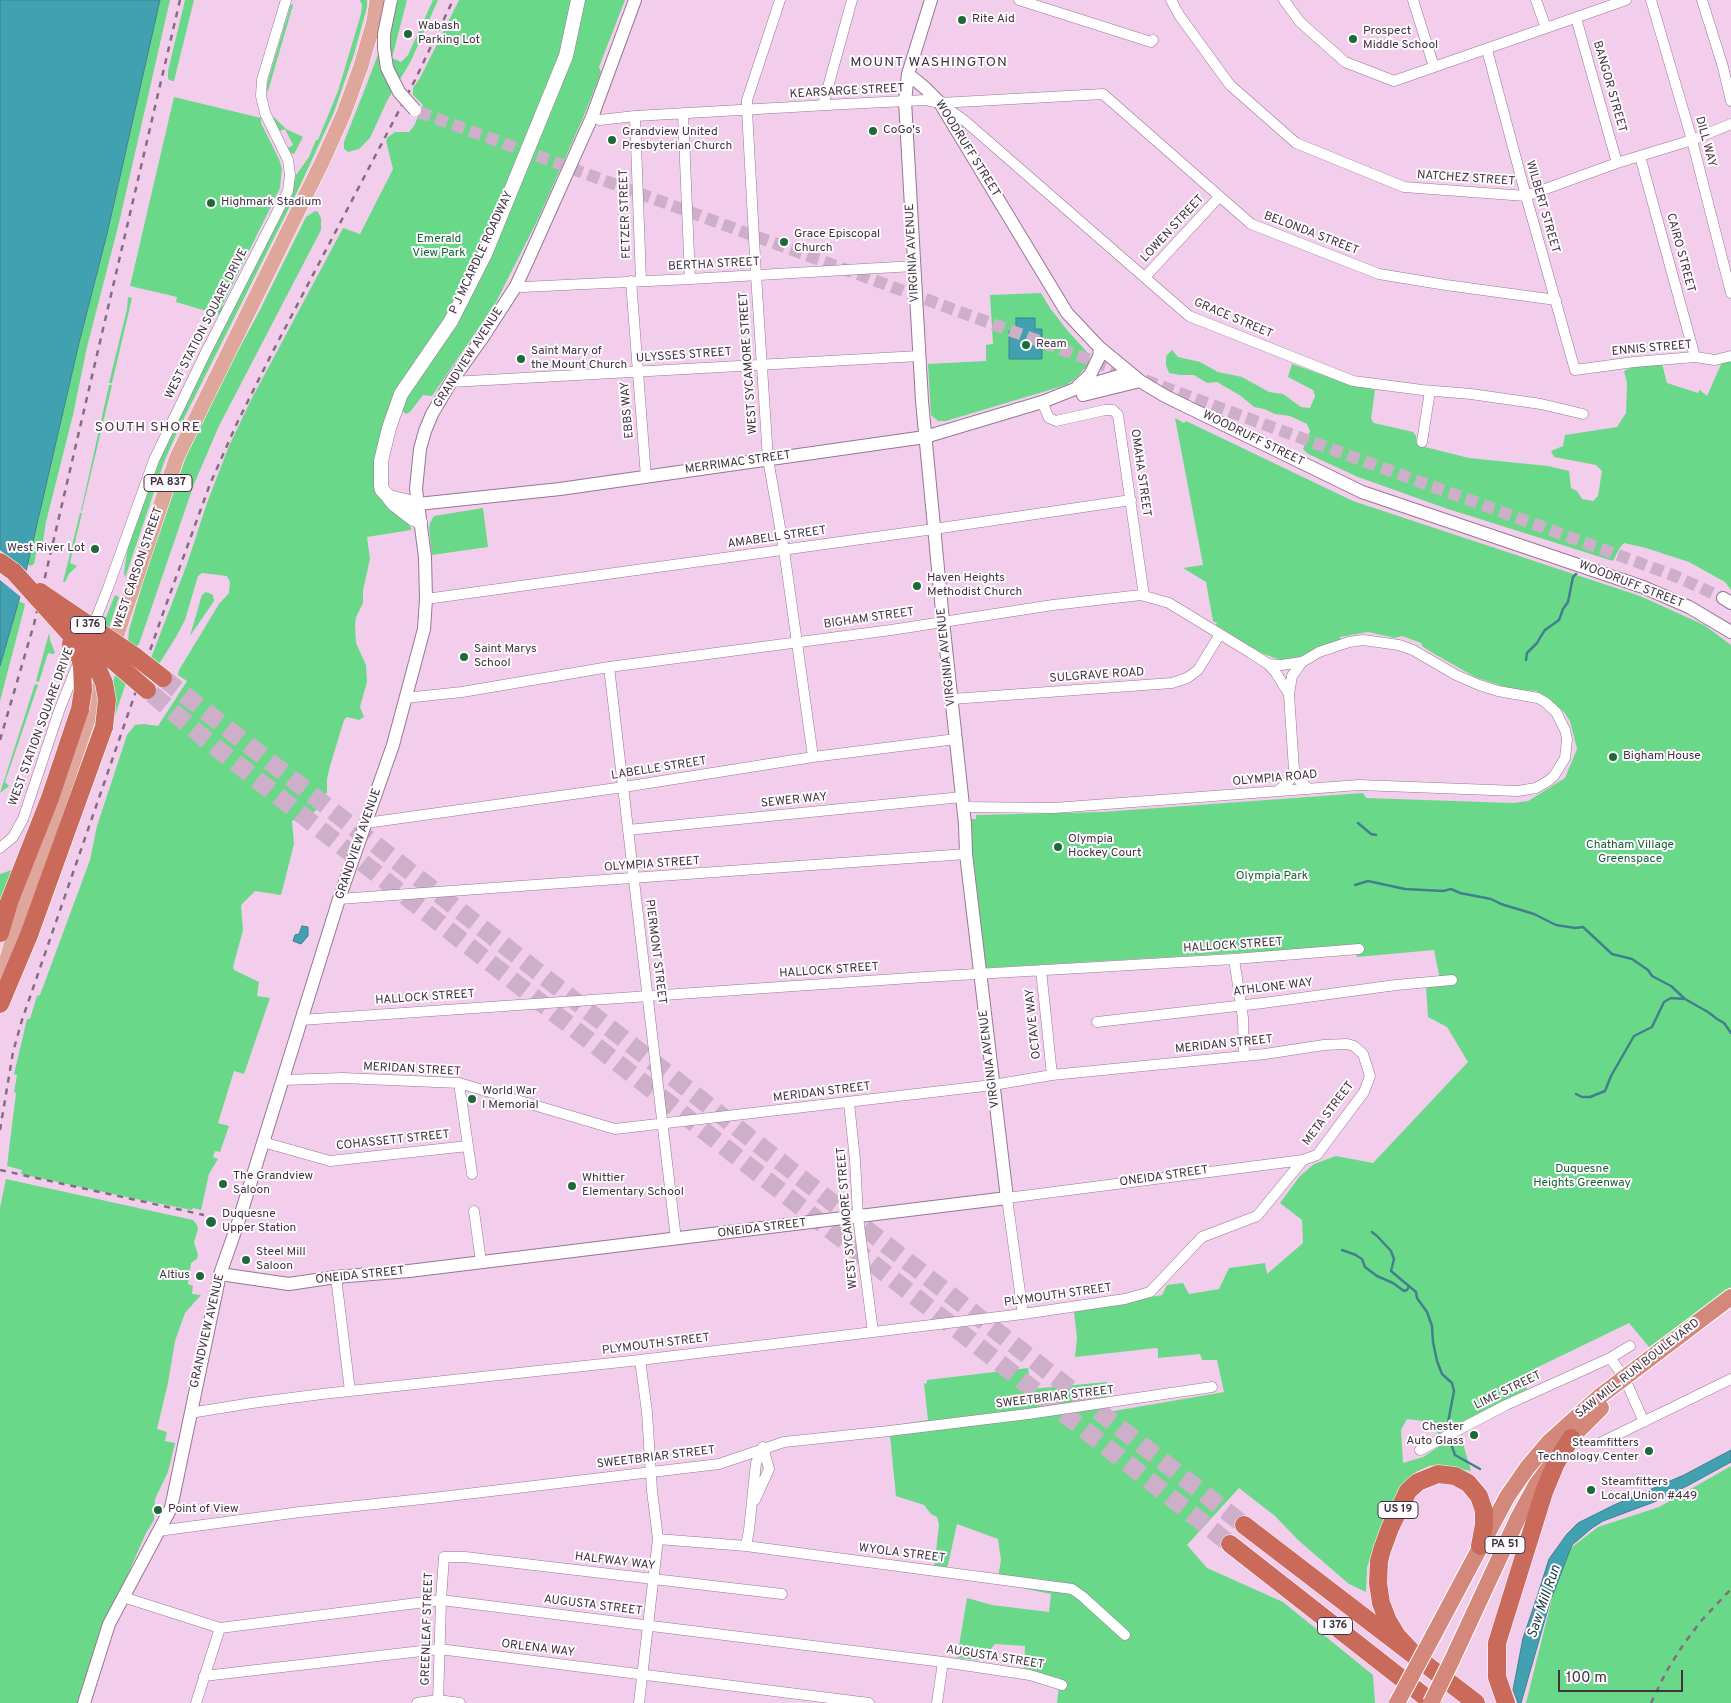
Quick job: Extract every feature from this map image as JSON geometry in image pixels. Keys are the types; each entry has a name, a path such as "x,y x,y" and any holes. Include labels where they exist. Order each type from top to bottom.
{"highway":[{"name":"I 376","path":"6,568 136,657 162,678"},
{"name":"I 376","path":"6,568 149,692"},
{"path":"0,1004 27,942 73,817 105,722 107,700 104,683 96,665 88,654 6,568"},
{"path":"0,934 9,902 50,798 77,718 82,700 83,682 82,666 77,653 6,568"},
{"name":"SAW MILL RUN BOULEVARD","path":"1432,1703 1526,1502 1547,1469 1571,1438 1626,1382 1731,1297"},
{"name":"SAW MILL RUN BOULEVARD","path":"1397,1703 1507,1497 1538,1455 1576,1416 1731,1310"},
{"path":"1506,1703 1498,1677 1496,1654 1499,1638 1544,1492 1556,1463 1571,1438"},
{"name":"US 19","path":"1413,1654 1388,1621 1381,1603 1378,1583 1378,1567 1382,1550 1390,1528 1408,1491 1418,1482 1438,1474 1455,1476 1468,1483 1479,1496 1484,1511 1484,1525 1480,1546"},
{"name":"I 376","path":"1244,1525 1476,1703"},
{"name":"I 376","path":"1230,1544 1432,1703"}],"main road":[{"name":"WEST CARSON STREET","path":"0,984 16,927 70,774 177,457 324,158 344,113 361,66 380,0"},
{"name":"P J MCARDLE ROADWAY","path":"388,497 381,486 381,461 388,428 402,394 451,321 485,254 566,56 578,0"},
{"path":"388,497 418,504"},
{"path":"388,497 394,504 420,522"}],"street":[{"name":"WEST STATION SQUARE DRIVE","path":"0,848 13,837 23,819 59,711 108,588 154,460 205,354 288,191 290,175 288,160 265,113 261,96 266,63 286,0"},
{"path":"380,0 387,68 399,92 417,111"},
{"name":"GRANDVIEW AVENUE","path":"84,1703 109,1624 171,1508 220,1274 284,1080 339,899 393,745 424,629 426,599 425,557 416,490 418,464 425,431 432,414 451,382 516,286 592,117 635,0"},
{"name":"WEST SYCAMORE STREET","path":"780,0 747,100 747,110 768,459 784,550 813,757"},
{"path":"823,105 852,0"},
{"name":"VIRGINIA AVENUE","path":"931,0 908,74 905,101 919,356 925,438 966,854 1007,1198 1023,1314"},
{"path":"1019,0 1152,41"},
{"name":"NATCHEZ STREET","path":"1171,0 1179,15 1230,85 1296,143 1404,187 1526,196 1617,163 1692,140 1731,124"},
{"path":"1284,0 1300,22 1345,62 1394,81 1626,0"},
{"path":"1413,0 1434,67"},
{"path":"1536,0 1546,28"},
{"name":"DILL WAY","path":"1650,0 1692,140 1731,293"},
{"path":"1702,0 1727,66 1731,101"},
{"name":"BANGOR STREET","path":"1576,18 1617,163"},
{"name":"WILBERT STREET","path":"1487,50 1575,370"},
{"name":"WOODRUFF STREET","path":"908,74 940,103 1059,301 1076,324 1100,348 1140,381 1171,399 1362,492 1643,587 1689,607 1731,632"},
{"name":"KEARSARGE STREET","path":"592,117 600,120 636,116 823,105 926,100 940,103 1103,94"},
{"name":"BELONDA STREET","path":"1103,94 1250,224 1379,274 1446,286 1556,300"},
{"name":"GRACE STREET","path":"940,103 965,120 1189,316 1353,381 1430,391 1471,394 1541,404 1584,414"},
{"path":"683,113 690,279"},
{"name":"FETZER STREET","path":"636,116 636,281"},
{"name":"CAIRO STREET","path":"1640,156 1695,357"},
{"name":"LOWEN STREET","path":"1145,277 1219,197"},
{"name":"BERTHA STREET","path":"516,286 690,279 914,266"},
{"name":"EBBS WAY","path":"636,281 637,372 646,477"},
{"path":"1075,388 1090,376 1099,357 1100,348"},
{"name":"ULYSSES STREET","path":"451,382 919,356"},
{"name":"ENNIS STREET","path":"1575,370 1634,362 1695,357 1715,360 1731,356"},
{"name":"MERRIMAC STREET","path":"418,504 560,489 925,438 1048,400 1075,388 1129,373"},
{"name":"MERRIMAC STREET","path":"1048,400 1073,398 1140,381"},
{"path":"1422,442 1430,391"},
{"name":"OMAHA STREET","path":"1048,400 1049,418 1056,422 1106,410 1116,412 1120,420 1144,596"},
{"name":"AMABELL STREET","path":"426,599 1131,500"},
{"name":"BIGHAM STREET","path":"405,698 462,692 609,667 796,641 891,630 1123,596 1144,596 1169,604 1268,664 1279,677 1289,694 1294,770"},
{"name":"SULGRAVE ROAD","path":"952,699 1172,684 1187,678 1198,670 1220,634"},
{"name":"OLYMPIA ROAD","path":"962,802 1054,808 1359,785 1505,791 1526,790 1542,784 1554,776 1565,758 1567,739 1563,723 1556,712 1545,702 1538,698 1479,686 1464,680 1404,647 1380,641 1364,640 1349,642 1319,652 1302,662"},
{"path":"1268,664 1281,665 1302,662"},
{"path":"1289,694 1292,676 1302,662"},
{"name":"PIERMONT STREET","path":"609,667 676,1239"},
{"name":"LABELLE STREET","path":"366,823 624,787 813,757 956,739"},
{"path":"1294,770 1299,780 1309,789"},
{"path":"1278,791 1289,781 1294,770"},
{"name":"SEWER WAY","path":"628,830 962,802"},
{"name":"OLYMPIA STREET","path":"339,899 966,854"},
{"name":"HALLOCK STREET","path":"301,1020 1041,970 1234,959 1359,949"},
{"path":"1234,959 1244,1028 1244,1056"},
{"name":"OCTAVE WAY","path":"1041,970 1052,1075"},
{"name":"ATHLONE WAY","path":"1097,1022 1396,985 1452,980"},
{"name":"MERIDAN STREET","path":"284,1080 343,1078 459,1084 615,1129 993,1085 1052,1075 1279,1052 1303,1047 1347,1044 1354,1046 1363,1054"},
{"name":"META STREET","path":"1125,1299 1150,1292 1202,1237 1257,1216 1303,1160 1317,1155 1364,1092 1370,1076 1363,1054"},
{"path":"459,1084 472,1174"},
{"name":"WEST SYCAMORE STREET","path":"849,1102 858,1217 873,1332"},
{"name":"COHASSETT STREET","path":"263,1142 330,1161 468,1146"},
{"name":"ONEIDA STREET","path":"220,1274 289,1284 858,1217 1303,1160"},
{"path":"474,1211 481,1262"},
{"path":"336,1277 350,1391"},
{"name":"PLYMOUTH STREET","path":"190,1413 350,1391 640,1360 1023,1314 1125,1299"},
{"name":"LIME STREET","path":"1420,1450 1513,1401 1610,1358 1630,1346"},
{"path":"1610,1358 1626,1382 1644,1422"},
{"path":"639,1703 658,1539 653,1506 647,1412 640,1360"},
{"path":"1602,1442 1731,1379"},
{"name":"SWEETBRIAR STREET","path":"158,1531 300,1512 718,1464 784,1442 1028,1414 1212,1387"},
{"path":"746,1546 756,1463 763,1448"},
{"name":"WYOLA STREET","path":"658,1539 746,1546 1072,1589 1125,1635"},
{"name":"HALFWAY WAY","path":"444,1557 474,1558 782,1594"},
{"name":"GREENLEAF STREET","path":"438,1702 440,1600 444,1557"},
{"name":"AUGUSTA STREET","path":"123,1597 220,1628 440,1600 943,1662 1030,1675 1062,1685"},
{"path":"196,1703 220,1628"},
{"name":"ORLENA WAY","path":"204,1676 440,1649 869,1703"},
{"path":"937,1703 943,1662"},
{"path":"417,1703 460,1703"}],"green space":[{"path":"160,0 170,0 119,223 87,347 43,542 36,554 34,564 30,566 27,563 107,234"},
{"path":"185,0 194,0 174,81 172,81 168,79 168,71"},
{"path":"360,0 367,0 367,7 354,54 334,112 297,192 178,430 164,462 125,578 128,546 160,459 178,418 288,202 296,175 309,157 316,140 318,140 338,91 361,14 362,5"},
{"path":"397,0 407,0 392,58 401,62 408,55 433,0 438,0 411,61 387,101 370,138 359,149 348,152 344,149 344,142"},
{"name":"Emerald View Park","path":"459,0 625,0 599,67 601,72 583,118 539,217 490,314 432,396 423,395 410,412 406,414 401,410 399,387 385,417 375,458 374,487 381,499 408,523 411,530 367,537 370,559 363,590 363,603 356,617 355,625 356,643 366,665 367,682 360,707 364,717 359,720 347,717 344,720 330,766 327,792 319,808 307,817 297,818 292,821 294,844 281,895 255,891 241,907 243,930 233,967 234,970 259,982 257,996 270,998 244,1074 234,1071 218,1123 229,1126 220,1152 215,1151 213,1157 218,1159 209,1174 201,1210 193,1208 192,1210 131,1198 21,1174 22,1170 7,1166 16,1093 14,1092 17,1075 14,1074 27,1019 30,1019 37,996 40,995 90,860 97,826 127,735 135,725 158,726 187,681 178,675 179,670 219,604 229,593 230,582 227,576 202,573 198,576 185,620 176,637 159,664 151,658 187,564 207,503 229,446 251,400 343,228 360,234 393,169 386,141 395,132 409,132 414,126 423,105 413,95 413,88 420,78"},
{"path":"291,4 293,5 268,91 266,90 269,77"},
{"name":"Highmark Stadium","path":"174,97 261,118 261,123 282,169 280,188 222,306 220,315 176,302 177,297 130,286"},
{"path":"274,117 286,129 303,137 294,154 288,148 293,145 285,129 280,131"},
{"path":"315,211 318,212 321,218 321,230 219,426 194,484 139,644 136,647 128,642 129,630 148,565 186,457 224,376 259,312 306,217"},
{"path":"1041,293 1067,330 1090,356 1088,365 1075,379 1066,385 946,421 938,421 931,415 928,364 986,361 986,345 993,344 990,295"},
{"path":"128,297 132,298 112,383 109,383 127,309"},
{"path":"1172,350 1178,357 1200,362 1218,372 1242,377 1269,392 1283,394 1301,407 1310,408 1315,396 1313,390 1288,377 1292,364 1348,384 1375,390 1371,419 1374,423 1413,432 1416,436 1417,445 1469,458 1548,466 1569,471 1571,488 1577,491 1582,499 1593,501 1598,496 1602,471 1596,465 1554,457 1551,451 1563,446 1565,435 1617,427 1626,413 1627,383 1624,371 1635,366 1662,364 1667,383 1698,393 1700,390 1707,396 1722,362 1731,359 1731,590 1725,582 1689,562 1646,548 1624,543 1613,561 1445,508 1358,477 1308,454 1303,449 1310,431 1307,424 1290,416 1275,414 1254,407 1241,396 1217,382 1207,383 1194,375 1169,373 1166,365 1166,356"},
{"path":"109,385 112,385 81,511"},
{"path":"1175,418 1184,423 1186,421 1353,501 1640,596 1704,625 1731,645 1731,1287 1649,1347 1629,1323 1534,1369 1539,1380 1526,1386 1527,1389 1439,1434 1424,1421 1407,1419 1401,1430 1403,1463 1423,1457 1455,1436 1461,1437 1471,1471 1440,1465 1429,1466 1416,1472 1402,1485 1367,1567 1366,1592 1349,1584 1298,1540 1275,1516 1239,1488 1187,1545 1207,1568 1283,1602 1373,1675 1375,1703 1057,1703 1060,1678 1024,1671 1025,1646 995,1644 982,1660 957,1658 967,1598 992,1605 1049,1612 1051,1594 997,1583 1001,1560 998,1539 957,1524 947,1569 934,1568 939,1525 937,1517 931,1514 924,1505 896,1496 889,1426 928,1420 924,1384 927,1383 927,1380 1028,1368 1031,1389 1107,1382 1108,1412 1224,1392 1217,1360 1202,1360 1200,1354 1158,1358 1158,1349 1156,1348 1075,1357 1077,1338 1074,1312 1162,1295 1167,1285 1183,1283 1189,1294 1219,1289 1229,1268 1265,1263 1267,1274 1303,1243 1302,1220 1280,1203 1300,1176 1314,1164 1336,1156 1373,1163 1468,1062 1447,1027 1428,1017 1426,986 1441,984 1434,950 1357,957 1355,946 986,968 969,819 976,819 976,815 1102,812 1363,793 1366,798 1513,803 1528,801 1565,778 1577,749 1570,721 1564,712 1548,698 1536,691 1511,689 1475,677 1431,652 1422,646 1421,643 1402,636 1395,638 1368,632 1340,637 1341,640 1318,648 1298,658 1280,660 1261,653 1216,625 1217,623 1213,621 1206,582 1183,568 1203,565"},
{"path":"483,508 488,547 432,555 429,528 434,516"},
{"path":"80,513 82,513 70,563 77,566 69,574 65,582 63,582"},
{"path":"206,592 213,595 214,601 190,636 202,595"},
{"path":"115,595 119,597 108,631 102,627"},
{"path":"18,601 25,604 0,701 0,666"},
{"path":"49,633 55,653 48,653 39,682 36,681"},
{"path":"116,671 127,680 113,721 111,690"},
{"path":"35,684 38,685 5,782 9,786 0,793"},
{"path":"12,870 0,904 0,874"},
{"path":"6,1179 193,1220 198,1229 194,1242 198,1255 197,1259 191,1263 188,1284 193,1286 192,1294 201,1295 185,1313 175,1341 168,1383 157,1429 167,1432 165,1441 175,1443 168,1472 155,1499 154,1520 146,1533 103,1631 81,1703 0,1703 0,1208"},
{"path":"1731,1466 1731,1703 1526,1703 1563,1554 1598,1527 1659,1507"}],"water":[{"path":"0,0 160,0 107,234 79,343 21,593 0,666"},
{"name":"Ream","path":"1016,318 1035,318 1035,329 1042,329 1042,359 1009,359 1009,331 1016,330"},
{"path":"302,926 308,927 308,936 301,944 293,941 295,935 299,934"},
{"name":"Saw Mill Run","path":"1731,1450 1731,1462 1654,1502 1603,1521 1572,1545 1550,1602 1521,1703 1518,1703 1513,1690 1523,1638 1549,1559 1567,1534 1578,1523 1614,1505 1684,1475"}],"pier":[{"path":"0,550 28,572 22,598 0,580"}],"waterway":[{"path":"1526,660 1527,653 1537,643 1545,630 1559,620 1568,602 1573,577 1576,574"},
{"path":"1358,823 1371,834 1376,835"},
{"path":"1355,885 1368,881 1405,889 1443,891 1451,889 1460,893 1491,899 1534,914 1556,925 1575,928 1583,927 1612,954 1632,959 1648,970 1652,976 1671,986 1685,999"},
{"path":"1576,1094 1582,1097 1590,1097 1605,1091 1611,1076 1634,1036 1652,1027 1664,1002 1671,998 1685,999 1708,1012 1724,1023 1731,1033"},
{"path":"1372,1232 1377,1236"},
{"path":"1378,1237 1391,1251 1394,1259 1391,1271 1416,1292 1417,1298 1427,1312 1432,1326 1437,1361 1442,1374 1452,1383 1454,1391 1447,1428"},
{"path":"1342,1250 1356,1255"},
{"path":"1357,1256 1362,1259 1365,1267 1377,1276 1393,1283 1404,1291 1409,1286"},
{"path":"1449,1438 1455,1455 1480,1469"}],"tunnel":[{"path":"419,112 1675,576 1723,598"},
{"path":"163,678 1244,1525"},
{"path":"152,694 204,738 1230,1544"}],"railway":[{"path":"0,740 34,624 180,0"},
{"path":"0,1130 13,1052 22,1020 162,616 210,484 237,423 272,353 415,80 453,0"},
{"path":"0,1170 204,1215"},
{"path":"1651,1703 1666,1672 1683,1645 1701,1621 1731,1589"}],"place":[{"name":"Rite Aid","path":"962,20"},
{"name":"Wabash Parking Lot","path":"408,34"},
{"name":"Prospect Middle School","path":"1353,39"},
{"name":"CoGo's","path":"873,131"},
{"name":"Grandview United Presbyterian Church","path":"612,140"},
{"name":"Highmark Stadium","path":"211,203"},
{"name":"Grace Episcopal Church","path":"784,242"},
{"name":"Ream","path":"1026,345"},
{"name":"Saint Mary of the Mount Church","path":"521,359"},
{"name":"West River Lot","path":"95,549"},
{"name":"Haven Heights Methodist Church","path":"917,586"},
{"name":"Saint Marys School","path":"464,657"},
{"name":"Bigham House","path":"1613,757"},
{"name":"Olympia Hockey Court","path":"1058,847"},
{"name":"World War I Memorial","path":"472,1099"},
{"name":"The Grandview Saloon","path":"223,1184"},
{"name":"Whittier Elementary School","path":"572,1186"},
{"name":"Duquesne Upper Station","path":"211,1222"},
{"name":"Steel Mill Saloon","path":"246,1260"},
{"name":"Altius","path":"200,1276"},
{"name":"Chester Auto Glass","path":"1474,1435"},
{"name":"Steamfitters Technology Center","path":"1649,1451"},
{"name":"Steamfitters Local Union #449","path":"1591,1490"},
{"name":"Point of View","path":"158,1510"}],"district":[{"name":"MOUNT WASHINGTON","path":"929,63"},
{"name":"SOUTH SHORE","path":"148,428"}],"park label":[{"name":"Chatham Village Greenspace","path":"1630,853"},
{"name":"Olympia Park","path":"1272,877"},
{"name":"Duquesne Heights Greenway","path":"1582,1177"}]}
